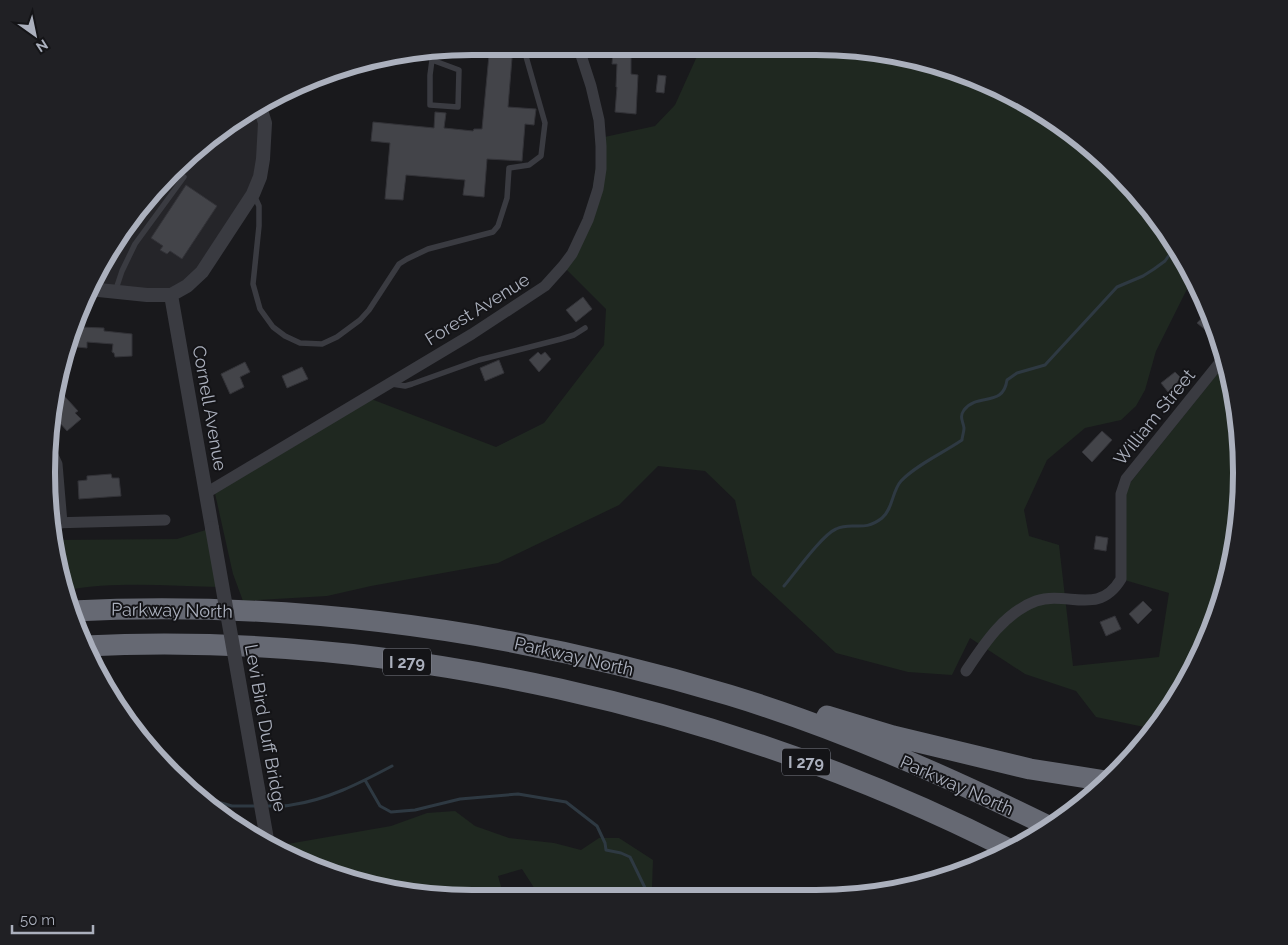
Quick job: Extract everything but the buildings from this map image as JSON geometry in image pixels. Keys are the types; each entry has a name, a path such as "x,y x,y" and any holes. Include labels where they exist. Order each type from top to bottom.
{"highway":[{"name":"Parkway North","path":"79,611 168,608 304,614 444,630 584,657 662,676 730,696 810,723 939,776 1042,823"},
{"name":"Parkway North","path":"93,646 162,644 274,648 387,660 487,675 596,698 658,714 763,747 889,794 1002,846"},
{"path":"540,648 629,660 680,671 893,736 1030,769 1098,780"},
{"path":"889,794 991,851"}],"street":[{"name":"Forest Avenue","path":"206,493 472,334 545,286 572,254 588,220 598,189 601,169 599,120 581,55"},
{"path":"97,290 147,295 171,295 187,286 202,272 253,194 260,177 265,123 262,112"},
{"name":"Cornell Avenue","path":"171,295 212,528"},
{"name":"William Street","path":"966,671 988,638 1017,611 1036,601 1055,598 1089,600 1102,597 1114,590 1121,579 1121,494 1126,479 1219,364"},
{"path":"55,461 57,464 56,503"},
{"path":"59,523 165,520"},
{"name":"Levi Bird Duff Bridge","path":"212,528 266,835"}],"lane":[{"path":"253,194 260,206 253,284 260,309 273,326 285,336 300,343 322,344 337,337 360,320 369,310 399,264 428,249 493,232 498,226 507,198 508,168 530,165 542,156 544,124 525,55"},
{"path":"432,60 459,70 458,107 430,105 432,60"},
{"path":"115,292 134,244 184,177"},
{"path":"388,384 405,386 479,360 562,339 585,328"}],"shaded area":[{"path":"698,55 843,56 897,63 950,77 1000,98 1047,125 1070,141 1111,177 1147,218 1177,264 1189,286 1156,351 1145,390 1136,406 1121,420 1085,428 1047,460 1024,510 1029,536 1059,545 1073,666 1159,657 1169,593 1121,579 1121,494 1220,370 1229,418 1233,472 1232,500 1225,554 1211,607 1190,657 1163,704 1147,727 1096,717 1076,691 1025,674 970,638 952,675 908,672 836,653 752,575 735,500 705,471 658,466 619,505 498,563 327,596 243,601 233,574 214,489 366,397 496,447 544,423 604,345 606,309 563,266 588,220 600,138 655,126 675,105"},
{"path":"260,113 260,177 202,272 171,295 99,285 125,241 141,218 177,177 218,141"},
{"path":"212,528 222,587 124,585 72,589 61,540 177,539"},
{"path":"455,811 475,826 509,838 554,843 581,850 599,838 619,838 653,860 653,890 536,890 522,869 498,876 502,890 445,889 418,886 364,876 338,868 284,845 391,826 427,813"}],"waterway":[{"path":"784,586 816,546 830,533 842,527 869,525 882,518 888,510 898,485 907,475 962,440 964,428 962,415 964,410 976,402 1001,394 1005,389 1007,380 1017,373 1045,365 1117,287 1143,276 1165,261 1170,253"},
{"path":"264,806 288,806 330,795 392,766"},
{"path":"365,780 380,806 391,812 415,810 460,799 518,794 566,802 597,826 605,843 606,850 630,857 646,890"},
{"path":"215,801 232,806 258,806"}]}
